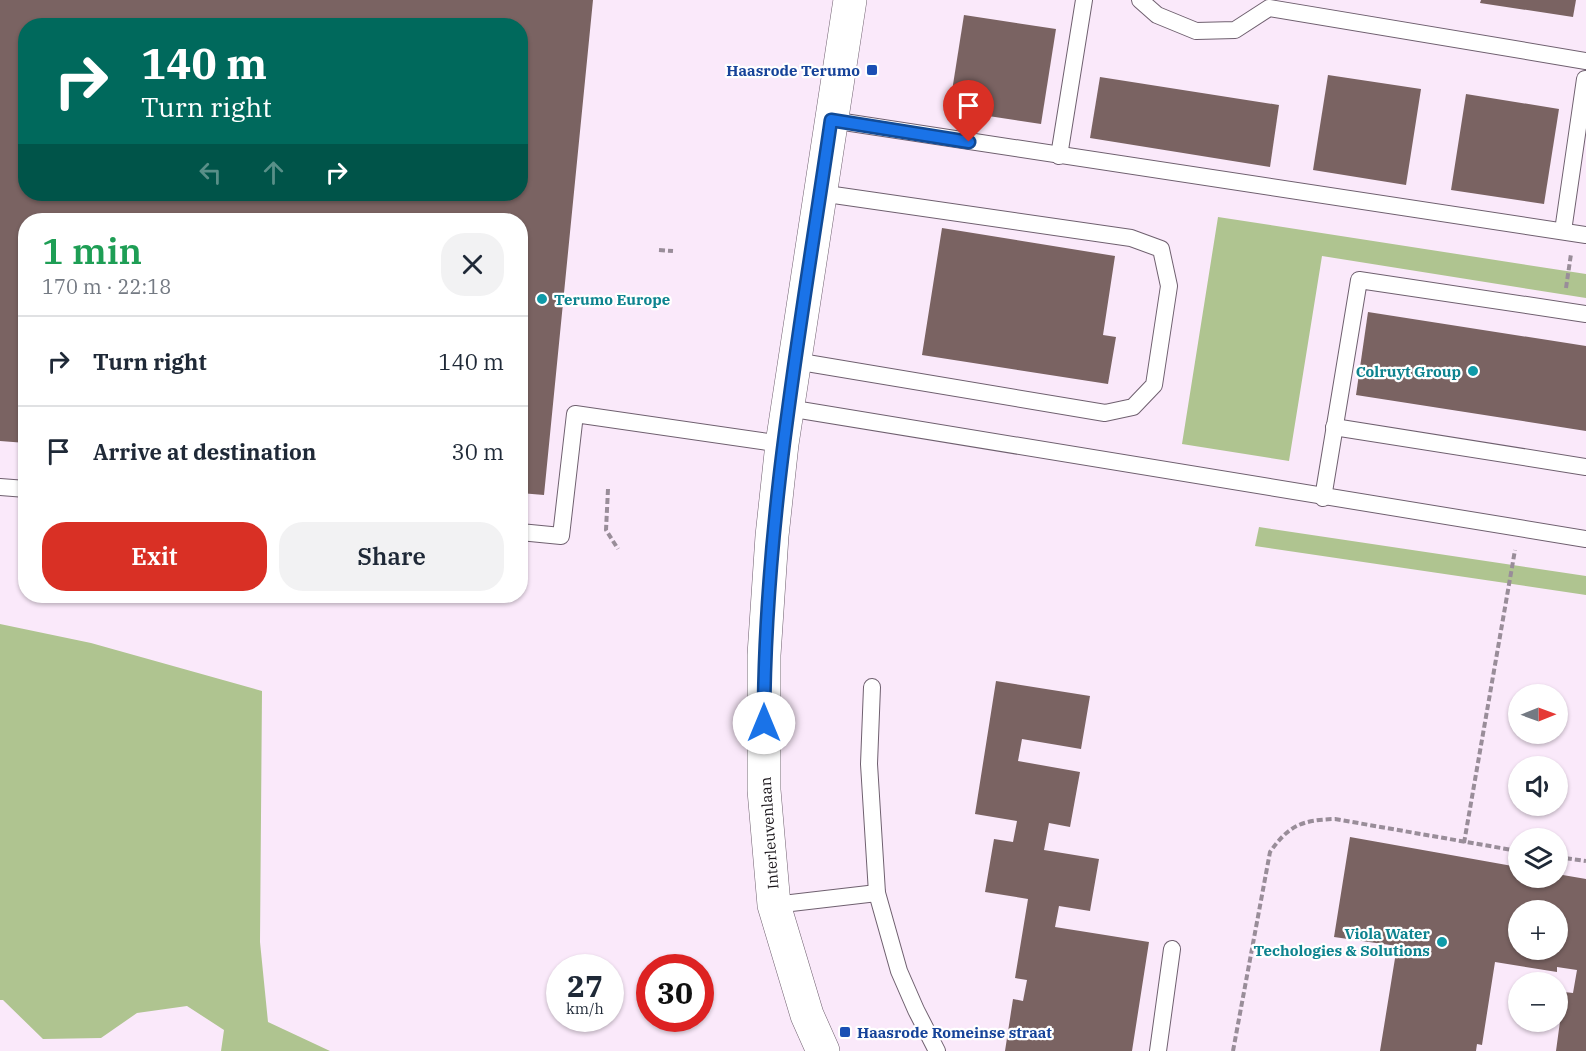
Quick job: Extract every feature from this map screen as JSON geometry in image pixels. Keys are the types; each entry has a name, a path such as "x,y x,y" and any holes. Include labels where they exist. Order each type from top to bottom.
{"street":[{"name":"Interleuvenlaan","path":"823,1051 807,1015 774,905 764,790 764,655 772,536 783,444 850,0"}],"lane":[{"path":"1059,156 1084,0"},
{"path":"831,120 1574,233 1586,60 1266,4 1235,30 1196,32 1156,15 1140,0"},
{"path":"795,361 1105,413 1133,407 1154,384 1169,286 1161,249 1131,238 820,193"},
{"path":"1323,498 1359,280 1586,314"},
{"path":"788,408 1323,498 1586,539"},
{"path":"528,533 561,536 575,414 783,444"},
{"path":"1334,427 1586,466"},
{"path":"0,487 18,488"},
{"path":"872,687 869,764 877,892 899,971 937,1051"},
{"path":"774,905 877,892"},
{"path":"1158,1051 1172,949"}],"path":[{"path":"1563,310 1574,233"},
{"path":"659,250 673,251"},
{"path":"608,489 606,530 618,549"},
{"path":"1464,843 1519,529"},
{"path":"1233,1051 1270,852 1281,836 1295,825 1314,820 1335,819 1508,850"},
{"path":"1568,859 1586,861"}],"green space":[{"path":"1218,217 1586,274 1586,298 1322,256 1289,461 1182,444"},
{"path":"1259,527 1586,576 1586,595 1255,546"},
{"path":"0,624 91,643 262,691 260,942 268,1022 330,1051 221,1051 224,1030 187,1006 137,1013 101,1038 43,1039 3,1000 0,1000"}],"building":[{"name":"Terumo Europe","path":"0,0 593,0 544,495 528,494 528,213 18,213 18,442 0,441"},
{"path":"1481,0 1576,0 1573,17 1480,3"},
{"path":"964,15 1056,29 1041,124 949,110"},
{"path":"1328,75 1421,89 1406,185 1313,170"},
{"path":"1100,77 1279,105 1270,167 1090,138"},
{"path":"1466,94 1559,109 1544,204 1451,190"},
{"path":"942,228 1115,256 1103,335 1116,337 1108,384 922,355"},
{"name":"Colruyt Group","path":"1368,312 1586,346 1586,431 1356,395"},
{"path":"996,681 1090,696 1081,749 1022,739 1018,761 1080,772 1070,827 1049,823 1044,850 1099,859 1090,911 1059,906 1055,927 1149,942 1132,1051 1005,1051 1013,999 1023,1001 1027,980 1015,978 1028,899 985,892 994,839 1013,842 1017,821 975,814"},
{"name":"Viola Water Techologies & Solutions","path":"1350,837 1508,865 1508,888 1568,888 1568,876 1586,879 1586,1051 1556,1051 1559,1032 1568,1032 1568,992 1573,993 1577,970 1557,967 1557,972 1495,962 1482,1045 1477,1044 1476,1051 1380,1051 1397,946 1334,937"}],"place":[{"name":"Haasrode Terumo","path":"872,70"},
{"name":"Terumo Europe","path":"542,299"},
{"name":"Colruyt Group","path":"1473,371"},
{"name":"Viola Water Techologies & Solutions","path":"1442,942"},
{"name":"Haasrode Romeinse straat","path":"845,1032"}],"route":[{"path":"764,723 764,655 772,536 783,444 831,120 969,142"}]}
